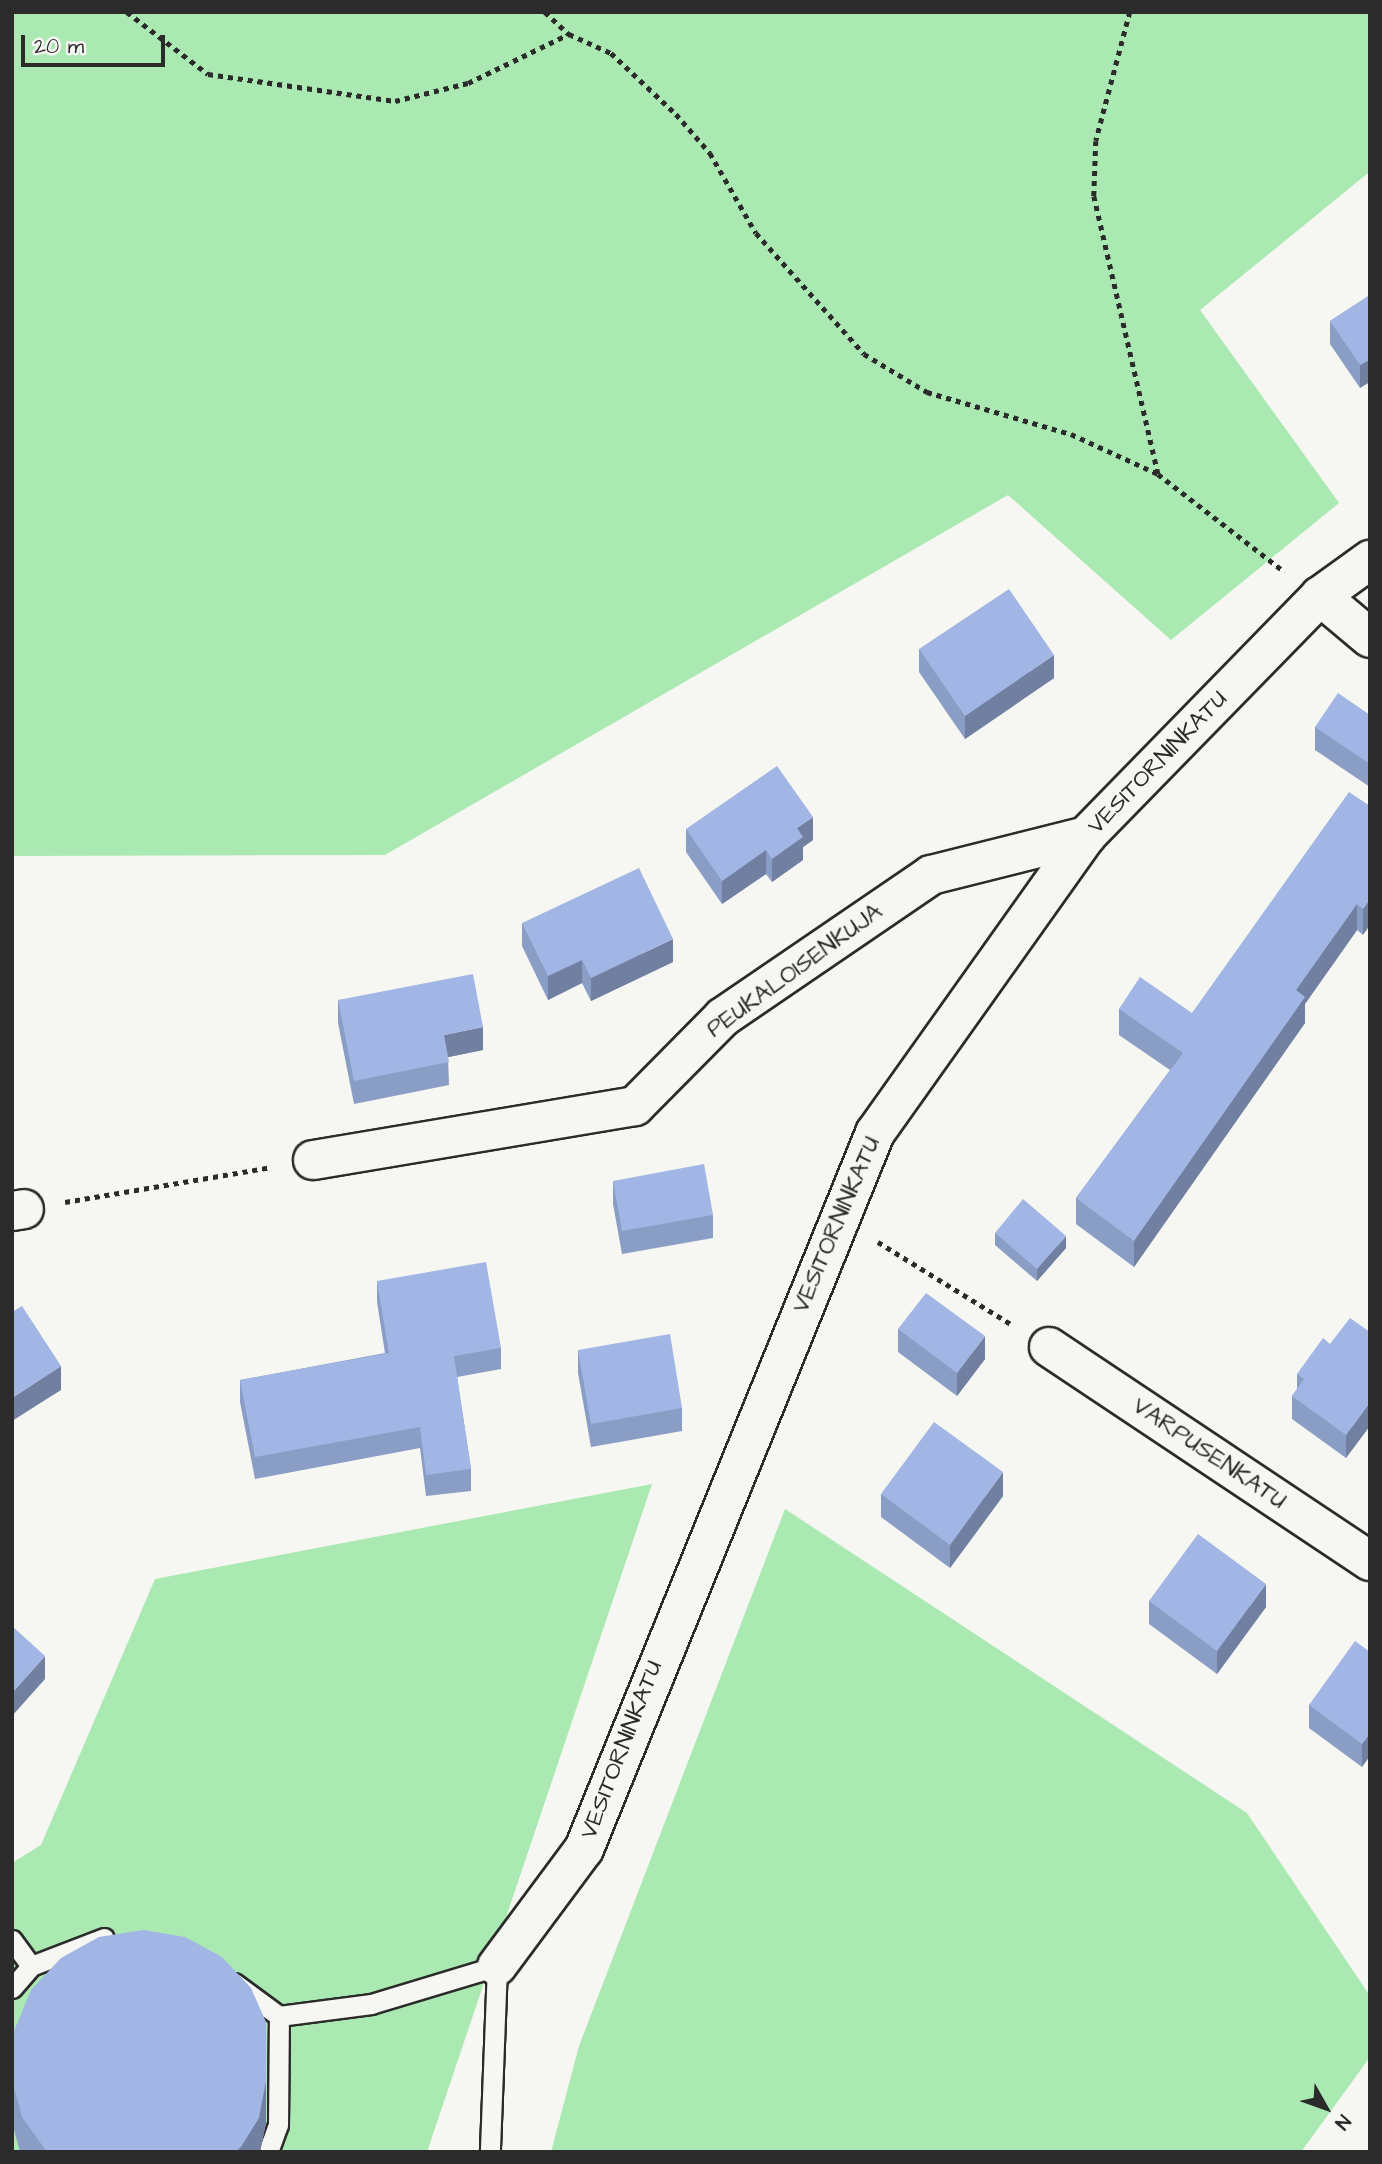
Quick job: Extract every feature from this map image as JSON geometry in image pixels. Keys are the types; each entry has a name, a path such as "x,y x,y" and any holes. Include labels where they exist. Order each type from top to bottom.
{"street":[{"name":"VESITORNINKATU","path":"497,1966 584,1849 875,1133 1086,836 1320,596 1370,560"},
{"path":"1320,596 1370,638"},
{"name":"PEUKALOISENKUJA","path":"313,1160 635,1106 723,1017 931,875 1086,836"},
{"name":"VARPUSENKATU","path":"1049,1347 1370,1561"}],"lane":[{"path":"12,1988 32,1966 106,1938 130,1940"},
{"path":"12,1940 32,1966"},
{"path":"213,1968 279,2016 371,2004 497,1966 490,2152"},
{"path":"268,2152 278,2125 279,2016"}],"path":[{"path":"127,12 208,74 396,101 468,83 569,34"},
{"path":"545,12 569,34 611,53 676,114 710,153 757,233 864,354 927,393 1070,434 1158,474 1320,596"},
{"path":"1130,12 1096,141 1094,196 1158,474"},
{"path":"18,1210 313,1160"},
{"path":"839,1218 1049,1347"}],"green space":[{"path":"12,12 1370,12 1368,173 1200,310 1339,503 1171,640 1008,495 385,855 12,856"},
{"path":"652,1484 427,2152 12,2152 12,1863 41,1845 155,1579"},
{"path":"785,1509 1247,1813 1370,1996 1370,2057 1301,2152 551,2152 579,2046"}],"building":[{"path":"1370,295 1370,359 1360,365 1330,321"},
{"path":"1009,589 1054,655 965,716 919,649"},
{"path":"1338,693 1370,715 1370,764 1315,727"},
{"path":"777,766 813,817 797,828 803,837 772,859 766,850 722,881 686,829"},
{"path":"1349,792 1370,806 1370,899 1363,909 1357,904 1296,990 1305,997 1134,1241 1076,1198 1183,1053 1119,1009 1140,977 1192,1013"},
{"path":"639,868 673,939 591,978 582,960 548,976 522,923"},
{"path":"473,974 483,1027 444,1035 449,1062 354,1081 338,1000"},
{"path":"704,1164 713,1215 622,1231 613,1181"},
{"path":"1023,1199 1066,1236 1037,1269 995,1233"},
{"path":"486,1262 501,1348 454,1356 471,1469 426,1475 420,1427 255,1457 240,1380 389,1353 377,1281"},
{"path":"926,1293 985,1336 957,1373 898,1329"},
{"path":"22,1306 61,1366 12,1398 12,1312"},
{"path":"1350,1318 1370,1332 1370,1402 1346,1435 1292,1396 1304,1379 1297,1374 1323,1338 1330,1344"},
{"path":"670,1334 682,1408 591,1424 578,1350"},
{"path":"934,1422 1003,1472 950,1545 881,1494"},
{"path":"1198,1534 1266,1584 1217,1651 1149,1601"},
{"path":"12,1626 45,1656 12,1693"},
{"path":"1355,1641 1370,1652 1370,1733 1362,1744 1309,1705"},
{"path":"143,1930 185,1937 222,1957 251,1988 266,2022 266,2081 259,2118 235,2152 47,2152 22,2117 12,2080 14,2031 31,1990 61,1958 99,1937"}]}
